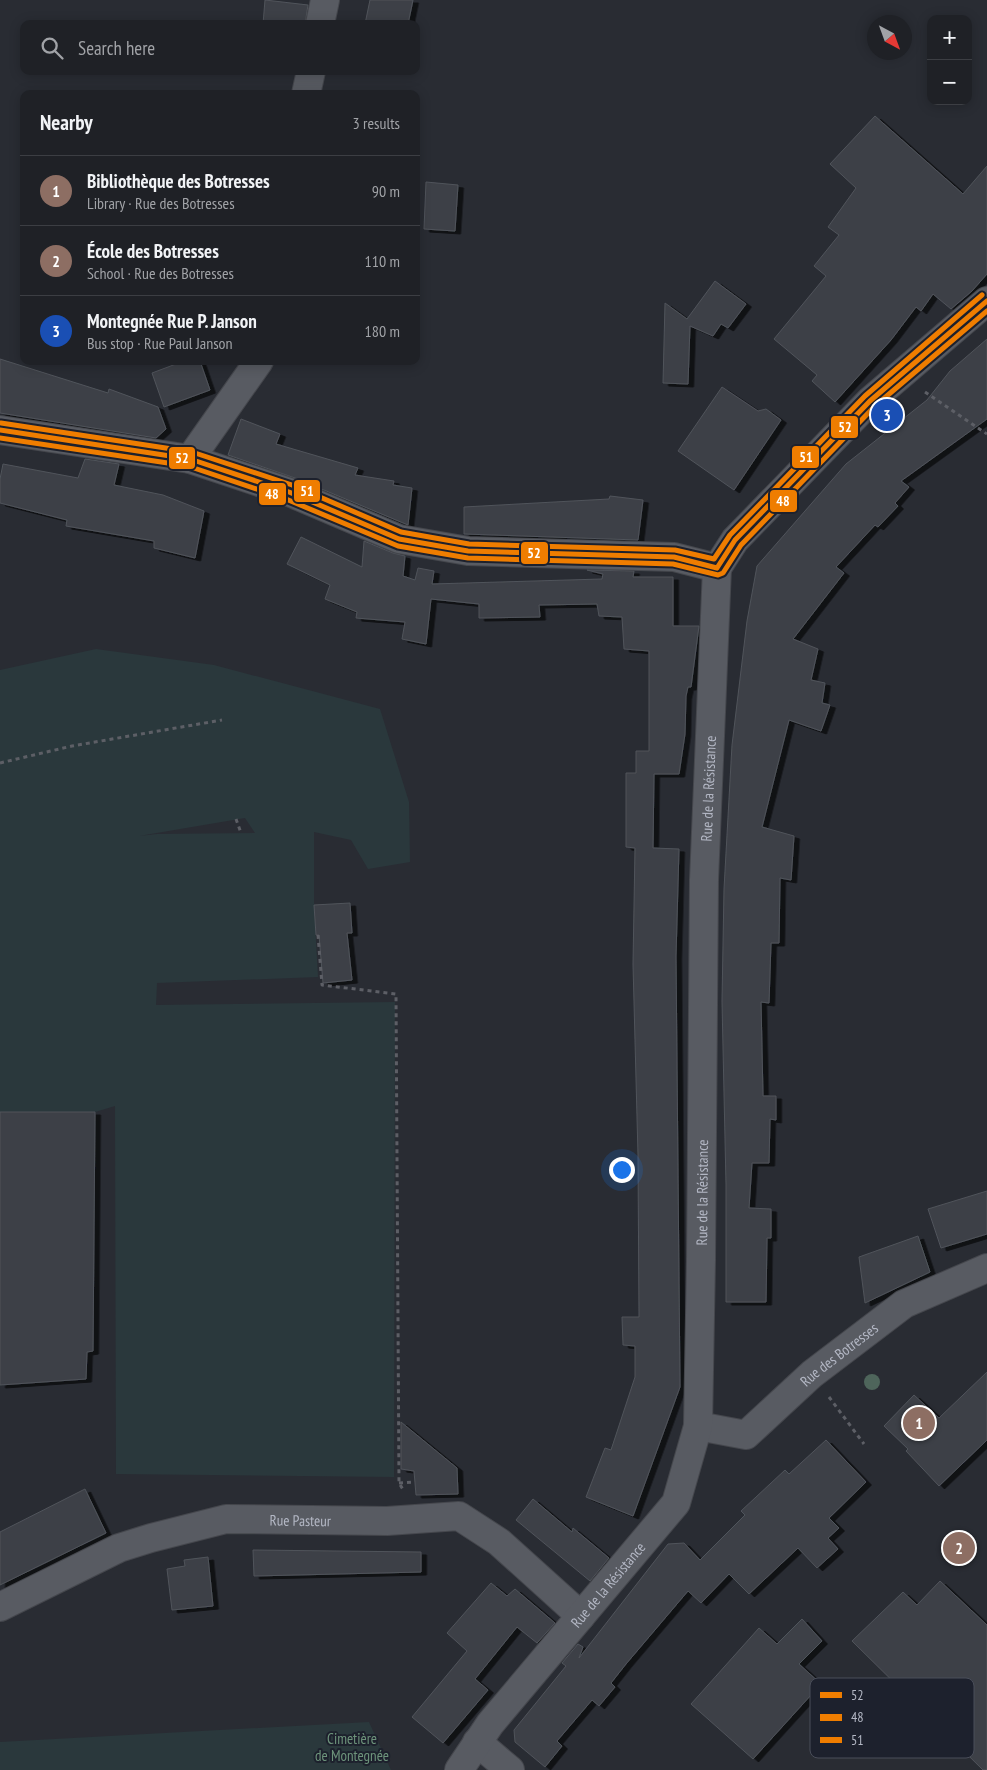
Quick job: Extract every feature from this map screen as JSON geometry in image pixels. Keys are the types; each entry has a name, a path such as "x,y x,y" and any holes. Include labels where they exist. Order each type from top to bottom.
{"street":[{"path":"321,20 325,0"},
{"path":"307,90 310,75"},
{"path":"0,430 190,459 290,492 399,539 468,551 674,556 717,568 735,540 870,401 902,376 987,301"},
{"path":"190,459 256,365"},
{"name":"Rue de la Résistance","path":"459,1770 477,1742 676,1503 698,1426 702,1260 704,880 717,568"},
{"name":"Rue des Botresses","path":"698,1426 746,1435 812,1374 904,1304 987,1268"},
{"name":"Rue Pasteur","path":"0,1607 119,1548 226,1519 387,1521 459,1516 499,1542 581,1616"},
{"path":"477,1742 510,1770"}],"path":[{"path":"902,376 987,434"},
{"path":"0,763 72,746 222,720"},
{"path":"236,819 240,833"},
{"path":"318,935 322,985 396,994 399,1482 415,1482"},
{"path":"812,1374 864,1444"}],"green space":[{"path":"96,649 214,665 380,709 409,802 410,862 368,869 351,840 314,832 314,905 318,977 157,983 156,1005 395,1002 394,1477 116,1474 115,1106 95,1112 0,1112 0,670","holes":["245,818 255,833 157,834 139,836"]},
{"name":"Cimetière de Montegnée","path":"369,1722 391,1770 0,1770 0,1742"}],"building":[{"path":"265,0 308,5 306,20 263,20"},
{"path":"370,0 413,0 409,20 366,20"},
{"path":"875,116 963,194 987,166 987,274 972,291 951,309 933,294 921,311 916,307 891,340 835,402 812,381 817,375 774,339 826,276 814,266 839,235 828,227 856,188 830,164"},
{"path":"426,182 458,185 455,231 424,229"},
{"path":"715,281 746,304 728,328 721,324 713,336 690,326 688,384 663,383 665,303 687,319"},
{"path":"987,339 987,419 901,481 909,487 895,503 898,506 878,527 875,525 836,567 844,573 793,639 818,649 811,680 825,683 822,703 830,705 821,731 789,720 762,827 794,836 791,880 780,878 779,943 771,943 769,1003 761,1002 763,1096 776,1096 776,1120 770,1119 769,1163 752,1163 749,1208 771,1209 771,1238 767,1238 766,1302 726,1302 726,1185 722,1001 724,889 732,745 747,621 757,566 846,464 927,400 950,371"},
{"path":"0,359 108,393 109,389 158,407 166,429 156,438 0,413"},
{"path":"173,365 201,365 210,390 164,407 152,373"},
{"path":"722,387 758,411 766,409 781,420 734,490 678,451"},
{"path":"241,419 280,434 276,444 358,468 355,475 394,481 393,485 412,488 408,525 295,478 228,455"},
{"path":"85,459 119,464 114,485 163,495 204,511 195,558 154,548 154,541 66,526 67,520 0,503 0,479 3,464 78,478"},
{"path":"610,496 643,500 638,540 464,534 464,507 609,499"},
{"path":"301,537 362,567 364,541 405,556 403,576 415,580 418,568 434,571 432,584 602,579 603,574 587,570 634,571 633,577 673,577 673,626 699,626 691,687 688,687 686,696 685,734 679,774 654,774 653,848 679,849 676,956 680,1387 633,1516 586,1497 605,1448 611,1450 635,1377 635,1346 623,1345 622,1317 639,1317 638,1155 633,964 635,848 626,847 626,773 636,773 636,751 649,751 649,651 624,649 622,617 599,616 597,604 539,605 540,617 479,618 479,604 431,599 426,644 402,639 405,622 356,618 357,612 325,599 330,585 287,564"},
{"path":"350,903 352,933 347,933 352,980 323,983 319,935 316,935 314,905"},
{"path":"0,1112 95,1112 93,1351 87,1352 86,1379 0,1385"},
{"path":"987,1191 987,1234 941,1248 928,1209"},
{"path":"918,1236 930,1272 865,1303 859,1257"},
{"path":"987,1372 987,1440 939,1486 906,1451 908,1449 884,1426 914,1395 939,1418"},
{"path":"401,1422 457,1468 458,1494 416,1495 414,1471 401,1469"},
{"path":"826,1440 866,1482 829,1518 839,1528 828,1538 838,1549 817,1568 798,1548 749,1594 729,1574 701,1603 688,1591 611,1683 615,1687 599,1706 592,1700 557,1741 562,1746 545,1767 515,1742 514,1730 566,1666 562,1663 578,1644 583,1647 579,1658 668,1544 684,1543 700,1560 745,1515 741,1511 785,1470 789,1474"},
{"path":"85,1489 106,1533 0,1585 0,1532"},
{"path":"533,1499 572,1532 573,1528 609,1558 590,1581 516,1520"},
{"path":"253,1550 421,1552 421,1572 254,1576"},
{"path":"208,1557 213,1606 172,1610 167,1569 185,1566 184,1560"},
{"path":"940,1581 987,1625 987,1770 983,1770 971,1758 974,1758 974,1678 890,1678 852,1641 903,1592 917,1605"},
{"path":"491,1583 507,1596 515,1589 555,1623 537,1643 517,1627 475,1679 488,1690 443,1743 412,1717 467,1651 447,1633"},
{"path":"802,1619 822,1641 799,1664 814,1678 810,1678 810,1696 753,1759 691,1704 759,1628 777,1644"}],"transit line":[{"name":"51","path":"1,423 192,452 292,485 401,532 469,544 675,550 714,559 730,535 865,396 982,295"},
{"name":"52","path":"717,568 735,540 870,401 987,301"},
{"name":"48","path":"0,438 188,466 286,499 398,546 468,558 673,564 718,575 723,573 741,545 875,406 987,311"},
{"name":"52","path":"0,430 190,459 289,492 399,539 468,551 674,557 717,568"}],"place":[{"name":"Montegnée Rue P. Janson","path":"887,415"},
{"name":"Bibliothèque des Botresses","path":"919,1423"},
{"name":"École des Botresses","path":"959,1548"}]}
